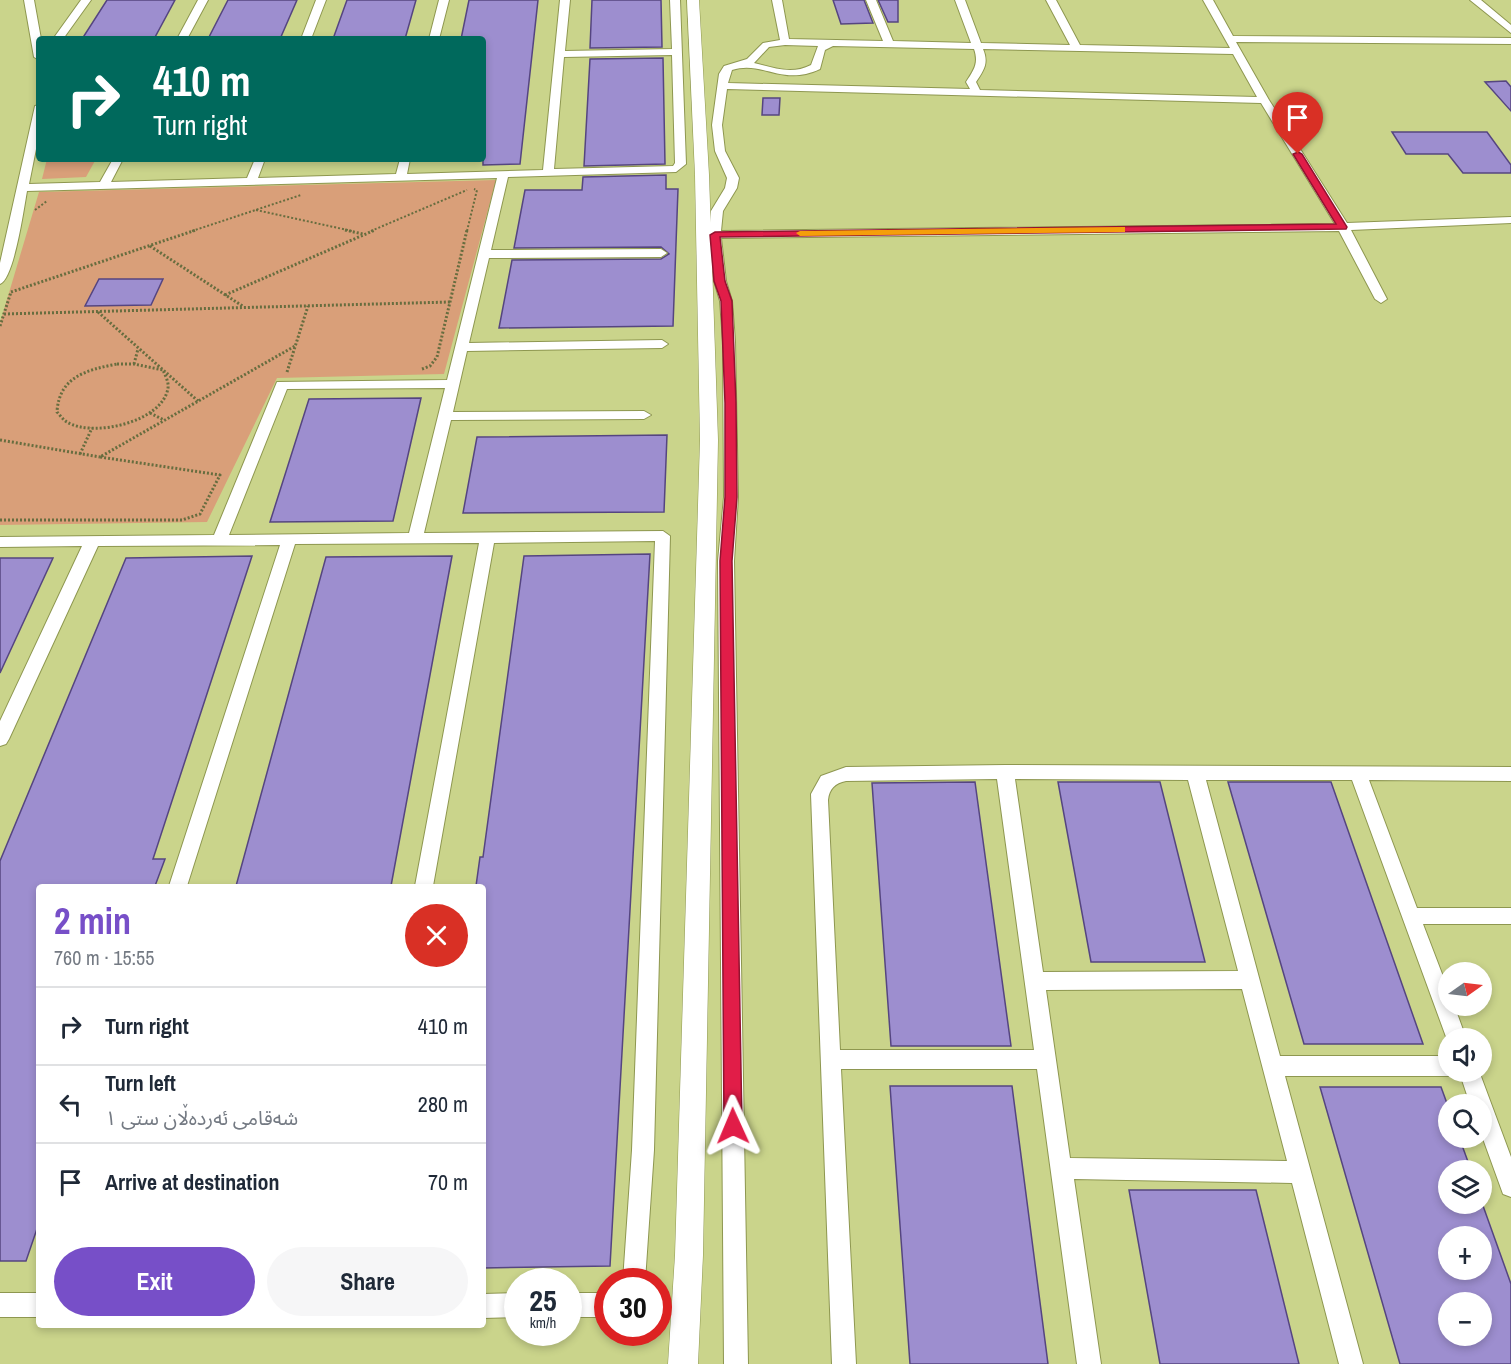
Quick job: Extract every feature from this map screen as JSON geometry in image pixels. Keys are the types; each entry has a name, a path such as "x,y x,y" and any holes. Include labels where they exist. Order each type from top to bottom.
{"street":[{"path":"28,0 36,41"},
{"path":"60,36 86,0"},
{"path":"185,36 203,0"},
{"path":"307,36 321,0"},
{"path":"435,36 444,0"},
{"path":"548,174 565,0"},
{"path":"23,188 671,170 681,164 675,0"},
{"path":"683,1364 689,1255 709,440 702,175 693,0"},
{"path":"777,0 785,42"},
{"path":"872,0 888,42"},
{"path":"960,0 982,58 981,67 971,82 976,92"},
{"path":"1051,0 1076,47"},
{"path":"1208,0 1264,100 1343,227 1381,299"},
{"path":"1475,0 1511,30"},
{"path":"1229,39 1511,41"},
{"path":"736,1364 726,561 731,497 731,403 726,301 720,281 715,235 717,211 731,188 733,178 720,151 717,125 724,74 728,68 750,61 766,45 785,42 888,42 1235,51"},
{"path":"833,42 821,48 816,67 821,79 833,88"},
{"path":"560,54 678,51"},
{"path":"739,63 753,64 776,74 799,74 816,67"},
{"path":"776,74 783,82 796,88"},
{"path":"722,86 1264,100"},
{"path":"0,280 23,188 36,123"},
{"path":"104,185 116,162"},
{"path":"250,182 259,162"},
{"path":"400,178 404,162"},
{"path":"416,537 503,175"},
{"path":"715,235 1343,227 1511,220"},
{"path":"485,254 661,253"},
{"path":"463,347 662,344"},
{"path":"220,539 282,386 453,384"},
{"path":"444,416 644,416"},
{"path":"0,542 663,536 643,1150 635,1268"},
{"path":"179,884 290,538"},
{"path":"424,884 487,538"},
{"path":"0,739 92,542"},
{"path":"1005,772 1089,1364"},
{"path":"844,1364 819,800 821,787 831,777 846,774 1005,772 1511,774"},
{"path":"1195,773 1351,1364"},
{"path":"1358,774 1452,1028"},
{"path":"1411,916 1511,916"},
{"path":"1035,981 1250,980"},
{"path":"832,1059 1046,1060"},
{"path":"1272,1066 1438,1066"},
{"path":"1492,1135 1511,1186"},
{"path":"1061,1168 1300,1172"},
{"path":"0,1305 36,1305"},
{"path":"486,1306 504,1305"}],"path":[{"path":"422,369 430,366 437,357 477,190 467,184"},
{"path":"225,295 473,188"},
{"path":"11,292 311,192"},
{"path":"35,210 47,200"},
{"path":"256,210 365,235"},
{"path":"149,246 245,308"},
{"path":"4,314 450,302"},
{"path":"298,372 287,372 308,306"},
{"path":"98,312 198,401"},
{"path":"100,457 294,346"},
{"path":"134,364 138,349"},
{"path":"134,364 163,370 168,389 164,400 149,413 118,426 81,428 67,422 58,414 56,404 60,393 69,383 83,374 108,366 134,364"},
{"path":"149,413 164,420"},
{"path":"80,454 92,428"},
{"path":"0,440 220,475 200,514 182,520 0,520"}],"shaded area":[{"path":"46,162 94,162 86,177 42,179"},
{"path":"496,180 444,374 277,378 207,522 0,525 0,323 39,192"}],"building":[{"path":"107,0 175,0 156,36 84,36"},
{"path":"228,0 297,0 281,36 210,36"},
{"path":"347,0 416,0 406,36 334,36"},
{"path":"469,0 538,0 520,164 483,165 483,162 486,162 486,36 462,36"},
{"path":"592,0 661,0 662,47 590,48"},
{"path":"833,0 864,0 873,23 841,24"},
{"path":"878,0 898,0 898,22 888,22"},
{"path":"663,58 665,164 584,166 590,59"},
{"path":"1506,81 1511,87 1511,111 1485,82"},
{"path":"763,98 780,98 779,115 762,115"},
{"path":"1392,132 1487,132 1511,165 1511,173 1463,173 1448,154 1406,154"},
{"path":"666,175 666,189 678,189 673,326 499,328 512,260 661,259 669,254 661,247 514,248 525,190 582,190 583,177"},
{"path":"99,279 163,279 151,305 85,306"},
{"path":"421,398 393,521 270,522 309,399"},
{"path":"667,435 664,512 463,513 477,437"},
{"path":"650,554 610,1266 486,1268 486,884 476,884 480,857 483,857 524,556"},
{"path":"252,556 153,859 165,859 156,884 36,884 36,1232 26,1261 0,1261 0,861 126,558"},
{"path":"452,556 391,884 237,884 326,557"},
{"path":"0,558 53,558 0,673"},
{"path":"975,782 1011,1046 891,1046 872,783"},
{"path":"1058,782 1160,782 1205,962 1091,962"},
{"path":"1228,782 1331,782 1423,1044 1304,1044"},
{"path":"890,1086 1012,1086 1048,1364 910,1364"},
{"path":"1320,1087 1441,1087 1444,1094 1438,1094 1438,1148 1463,1148 1467,1160 1438,1160 1438,1214 1486,1214 1490,1226 1438,1226 1438,1280 1492,1280 1492,1231 1511,1284 1511,1364 1400,1364"},
{"path":"1129,1190 1256,1190 1299,1364 1160,1364"}],"slow traffic":[{"path":"800,233 1122,230"}],"route":[{"path":"733,1126 726,561 731,497 731,403 726,301 716,258 715,235 1343,227 1298,154"}]}
